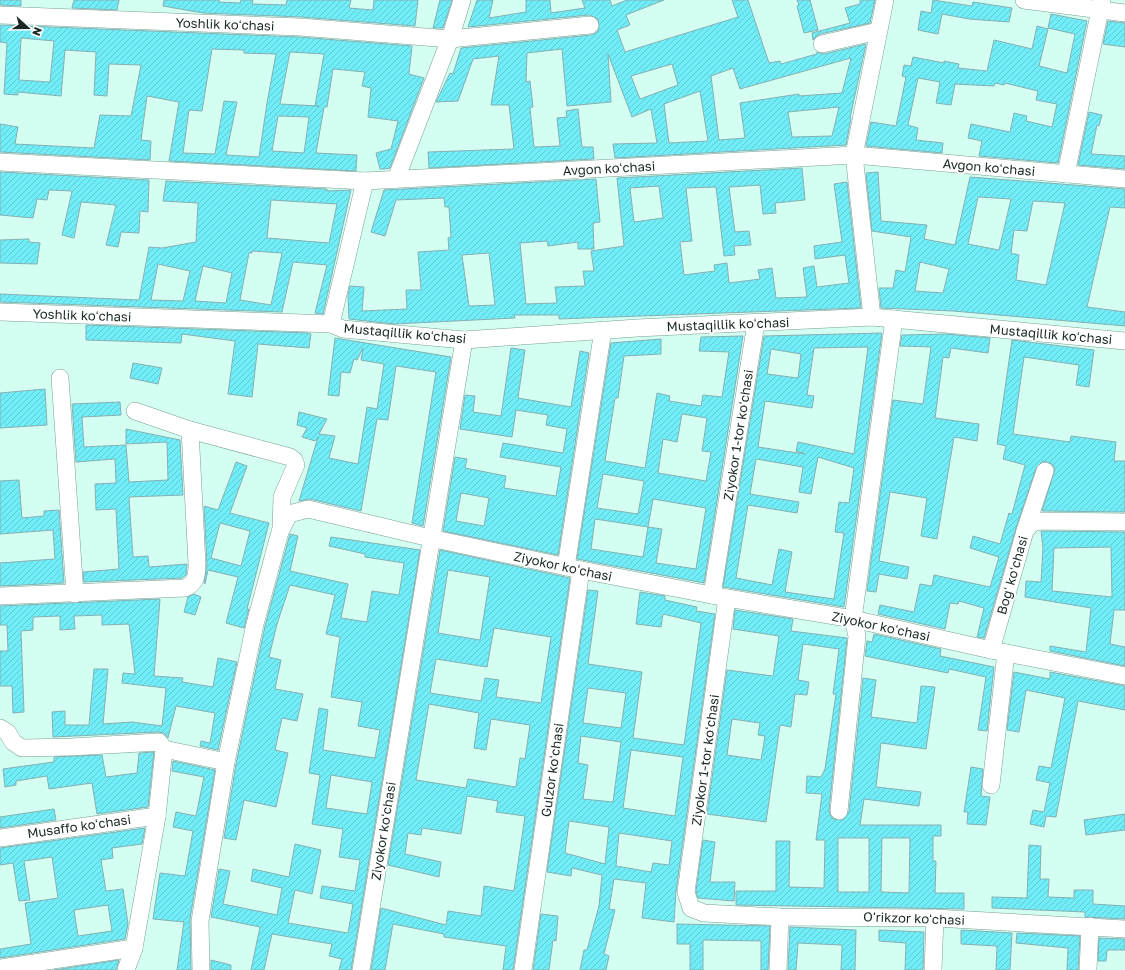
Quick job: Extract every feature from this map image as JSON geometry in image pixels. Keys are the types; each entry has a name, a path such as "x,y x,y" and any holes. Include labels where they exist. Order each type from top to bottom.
{"street":[{"path":"396,179 450,39 462,0"},
{"path":"872,317 854,155 885,0"},
{"path":"1024,0 1100,5 1125,13"},
{"path":"1066,174 1100,5"},
{"name":"Yoshlik koʻchasi","path":"0,15 300,27 450,39 590,25"},
{"path":"822,44 878,31"},
{"name":"Avgon koʻchasi","path":"365,181 854,155 1125,179"},
{"path":"0,162 365,181 331,324"},
{"name":"Yoshlik koʻchasi","path":"0,312 331,324"},
{"name":"Mustaqillik koʻchasi","path":"331,324 343,328 464,340 603,330 872,317 1125,341"},
{"path":"839,811 858,636 853,619 894,319"},
{"name":"Ziyokor 1-tor koʻchasi","path":"704,913 691,908 686,892 720,597 756,323"},
{"name":"Gulzor koʻchasi","path":"523,970 603,330"},
{"path":"201,970 200,921 226,762 254,624 280,532 289,514 308,509 430,538 464,340"},
{"path":"60,378 75,594"},
{"path":"135,412 190,430 290,457 294,460 296,465 282,497 280,532"},
{"path":"0,596 75,594 185,588 191,585 196,578 197,564 190,430"},
{"path":"1024,531 1045,471"},
{"name":"Bogʻ koʻchasi","path":"991,785 998,652 1024,531 1032,523 1040,521 1125,522"},
{"name":"Ziyokor koʻchasi","path":"361,970 430,538 573,569 720,597 853,619 998,652 1125,676"},
{"path":"0,728 8,733 13,742 22,748 159,742 164,749 157,816 134,948 126,970"},
{"path":"164,749 226,762"},
{"name":"Musaffo koʻchasi","path":"0,838 157,816"},
{"name":"O'rikzor koʻchasi","path":"704,913 780,917 935,918 1125,929"},
{"path":"778,970 780,917"},
{"path":"933,970 935,918"},
{"path":"1088,970 1090,926"},
{"path":"0,968 134,948"}],"building":[{"path":"0,0 21,0 21,6 0,5"},
{"path":"74,0 119,0 117,10 72,8"},
{"path":"164,0 219,0 219,2 240,3 241,0 253,0 252,4 286,5 287,0 351,0 349,8 373,10 374,0 418,0 415,26 301,17 203,13 163,6"},
{"path":"440,0 452,0 443,28 433,28"},
{"path":"477,0 493,0 489,18 526,12 526,0 550,0 551,13 585,8 582,0 610,0 612,6 627,0 664,0 626,15 630,25 617,30 625,52 738,17 732,0 748,0 769,63 780,61 781,64 817,54 817,52 824,54 866,44 850,118 846,145 615,158 613,144 657,143 651,109 632,117 608,54 611,102 567,106 562,49 527,53 526,82 530,81 533,107 530,108 534,147 560,146 557,118 567,117 566,111 578,109 582,147 593,147 594,159 429,168 428,152 514,149 509,105 491,105 499,56 473,59 458,101 436,102 450,73 453,74 461,48 591,35 596,33 599,29 598,19 589,15 468,27","holes":["851,58 842,93 799,96 799,94 740,103 745,138 719,140 711,76 733,68 740,89","672,64 678,85 640,99 631,76","700,91 708,141 669,143 664,104","839,107 832,136 792,137 788,112"]},
{"path":"797,0 810,0 818,30 804,33 797,6 799,5"},
{"path":"860,0 875,0 870,23 820,34 813,40 812,33 850,23 845,8 860,4"},
{"path":"933,0 972,6 973,2 1012,8 1009,22 969,19 942,14 938,34 918,30 921,11 931,13"},
{"path":"1051,14 1087,21 1058,163 979,156 982,141 968,138 971,124 1010,132 1014,113 1027,116 1026,121 1052,127 1057,104 1036,100 1038,91 1005,83 1004,85 995,83 994,86 955,84 951,105 936,103 940,82 918,78 908,125 918,128 916,140 943,143 942,153 866,146 871,122 896,126 906,77 902,76 904,65 911,66 913,57 944,63 944,61 959,64 958,68 987,71 994,40 1032,49 1037,26 1048,29 1039,66 1067,73 1075,34 1048,28"},
{"path":"1108,21 1125,23 1125,47 1103,44"},
{"path":"0,25 299,37 412,46 409,74 424,78 390,168 385,169 380,169 376,153 391,149 398,121 368,117 371,88 362,86 365,72 333,69 327,107 324,107 316,153 357,155 356,171 169,161 179,102 147,96 141,140 151,141 150,160 0,152 0,124 18,127 15,144 94,148 100,115 131,116 141,65 109,64 107,96 94,95 96,52 65,50 61,96 18,92 18,95 4,94 7,43 0,42","holes":["21,38 54,41 50,82 19,80","212,49 244,50 244,53 276,54 259,157 226,155 237,102 224,101 215,154 183,153 189,110 202,111","290,52 324,54 315,106 280,104","278,116 309,117 304,153 272,151"]},
{"path":"1089,112 1102,115 1099,126 1097,125 1091,154 1125,156 1125,169 1078,165"},
{"path":"802,168 805,200 775,203 776,213 763,214 760,185 729,187 735,232 749,231 751,245 734,246 735,255 724,256 716,187 686,188 692,241 680,242 684,275 715,271 714,265 727,263 729,283 760,279 758,270 772,268 776,298 807,297 803,268 814,266 817,287 849,283 845,255 815,259 814,246 842,242 834,184 847,182 861,308 559,319 559,315 514,315 515,318 394,324 349,319 348,296 350,286 364,287 362,311 407,309 406,290 421,290 418,252 449,250 448,238 451,237 449,207 445,207 444,198 396,200 385,236 371,232 384,190 596,179 600,222 593,223 594,249 578,249 578,242 548,246 547,241 520,243 526,304 557,303 555,287 585,286 583,271 594,271 591,251 624,246 617,178","holes":["659,186 663,218 634,222 630,188","489,253 495,305 469,306 462,255"]},
{"path":"0,172 149,180 148,212 140,211 139,233 121,232 118,247 106,245 116,205 81,202 74,238 62,235 72,191 49,190 47,200 37,199 33,218 0,215"},
{"path":"878,172 881,221 927,225 924,239 955,245 970,177 1125,189 1125,208 1110,207 1087,307 1125,312 1125,326 953,311 881,308 879,288 893,288 896,270 905,272 911,237 872,231 866,173","holes":["978,197 1011,199 999,250 968,244","1033,201 1065,203 1046,285 1016,280 1019,255 1011,253 1014,230 1027,231","920,262 949,269 943,293 915,291"]},
{"path":"166,181 327,189 327,191 351,190 323,314 315,313 327,265 293,262 282,312 0,302 0,294 139,300 149,247 162,248 196,242 198,203 163,201","holes":["271,200 337,204 329,243 267,238","252,251 282,253 271,305 240,300 249,253 252,253","158,264 190,271 183,301 151,300","203,266 232,273 226,303 195,301"]},
{"path":"29,239 29,242 40,243 37,264 0,263 0,240"},
{"path":"86,325 311,334 309,348 258,344 252,397 228,394 235,341 182,334 181,343 86,340"},
{"path":"882,333 844,607 723,587 764,336","holes":["868,347 854,454 798,442 796,451 805,454 758,447 765,401 812,408 814,396 807,395 814,348","771,349 801,354 798,378 767,374","818,457 854,468 849,503 839,502 835,532 844,533 834,599 785,592 792,552 779,549 772,585 736,578 748,505 797,513 799,502 750,494 756,459 803,467 799,492 811,494"]},
{"path":"946,334 990,338 988,353 951,348 949,358 943,357 935,418 979,424 977,441 954,437 937,539 921,536 927,498 890,492 879,561 909,567 907,579 879,574 876,592 867,591 893,400 923,404 931,347 900,346 902,335"},
{"path":"743,336 704,583 577,559 611,343 661,339 661,354 624,356 618,398 615,398 605,461 645,468 657,393 670,396 669,401 701,406 703,395 722,397 729,352 699,351 701,337","holes":["682,414 707,418 702,451 711,452 706,481 658,473 663,439 677,442","603,474 644,481 638,514 597,508","653,499 706,508 696,569 656,563 662,529 648,527","595,519 648,527 643,557 591,549"]},
{"path":"335,338 451,357 423,526 412,523 436,372 396,366 388,420 377,419 361,511 310,499 299,501 318,437 315,441 302,437 307,428 297,425 299,412 327,419 319,434 335,436 329,458 358,464 367,407 377,409 384,364 361,360 363,348 357,360 354,359 350,373 341,372 339,396 328,395"},
{"path":"1012,340 1094,350 1089,387 1076,385 1079,365 1024,357 1013,434 1070,442 1071,436 1116,442 1114,461 1125,461 1125,512 1042,511 1055,469 1052,464 1043,461 1036,468 1016,528 984,638 977,637 984,608 959,601 958,604 950,603 945,629 878,614 880,605 914,612 920,584 932,586 934,575 990,587 999,557 970,548 973,536 1000,544 1009,513 1012,514 1025,465 1003,459 1006,446 997,444"},
{"path":"511,348 525,350 518,398 571,407 580,351 589,353 558,555 443,531 455,457 467,459 465,468 506,476 504,488 556,496 561,467 500,457 503,443 563,453 567,429 546,425 548,415 516,410 512,437 460,429 465,395 475,396 473,412 501,416","holes":["461,493 489,498 484,526 456,521"]},
{"path":"133,363 162,368 158,384 130,378"},
{"path":"45,389 47,425 0,428 0,393"},
{"path":"120,402 121,415 82,417 84,447 126,445 129,482 168,480 167,442 126,444 126,429 180,440 183,495 129,497 133,557 148,556 149,567 187,564 186,575 182,578 84,582 83,572 119,569 116,509 96,510 95,484 116,483 115,459 76,462 72,404"},
{"path":"236,462 247,466 230,513 269,523 247,609 249,609 244,628 226,623 238,577 208,570 205,584 204,582 207,564 204,506 218,510","holes":["220,523 250,531 241,566 211,558"]},
{"path":"19,480 22,518 44,516 44,511 59,510 64,583 0,586 0,563 55,559 53,530 0,534 0,481"},
{"path":"1041,531 1125,532 1125,610 1114,610 1110,644 1125,647 1125,666 1050,651 1050,646 1086,652 1091,608 1025,597 1026,581 1041,582 1043,548","holes":["1111,547 1112,597 1052,591 1054,548"]},
{"path":"290,534 298,536 290,571 348,584 341,618 367,622 372,591 399,595 404,563 365,557 365,554 329,546 331,537 420,550 351,970 339,970 342,959 329,956 332,944 272,934 264,970 251,970 260,927 211,917 219,869 230,871 223,904 277,915 282,888 251,881 253,869 289,877 295,844 321,850 312,894 295,890 288,923 348,933 353,904 320,898 322,886 355,891 360,860 339,857 343,829 312,824 320,775 309,773 319,708 328,710 323,750 375,758 380,730 358,726 362,702 331,697 340,637 326,634 335,595 290,585 277,624 269,657 281,660 275,689 303,694 297,721 282,718 275,750 288,753 276,807 244,800 236,840 224,838 236,764 265,626","holes":["331,775 372,782 367,814 326,808"]},
{"path":"440,550 570,578 513,970 503,970 506,946 444,937 444,934 393,924 385,970 371,970 381,908 446,925 448,911 481,916 484,886 514,891 525,816 496,812 498,801 467,796 461,834 422,828 421,835 408,833 405,854 441,862 439,877 388,865","holes":["448,570 490,577 480,640 438,633","494,628 551,637 541,703 496,697 499,680 485,678 481,701 430,693 436,659 487,667","429,704 479,713 474,748 486,750 491,719 530,725 525,759 520,758 516,787 468,779 466,788 416,780"]},
{"path":"588,590 598,591 588,664 642,672 633,738 684,745 701,623 663,614 661,627 636,624 640,592 665,596 665,600 697,607 696,611 715,614 676,891 674,922 642,918 646,883 614,879 609,909 615,910 604,954 609,956 606,970 580,970 584,950 587,950 599,906 602,875 572,868 571,876 547,872","holes":["588,688 626,693 621,728 583,723","581,736 621,742 613,802 583,799 588,765 578,763","631,750 683,757 675,816 623,808","569,821 609,827 605,864 565,853","619,833 672,841 669,865 653,863 651,872 616,866"]},
{"path":"194,594 201,597 195,615 184,612 188,597"},
{"path":"160,599 154,676 183,678 182,682 213,687 218,658 237,662 218,750 200,746 201,741 210,743 215,713 176,706 168,738 164,733 158,732 53,737 52,712 65,711 65,725 89,725 94,669 108,669 103,724 132,722 162,726 166,688 122,683 123,673 135,674 129,624 102,625 102,615 74,616 75,629 60,630 60,616 33,617 33,630 21,631 24,712 13,713 12,686 0,686 0,651 8,651 7,625 0,625 0,606"},
{"path":"735,610 793,619 791,631 847,638 829,810 833,819 843,820 849,812 863,678 876,680 871,717 917,723 921,686 935,687 926,749 881,743 876,787 921,792 919,806 864,799 860,825 941,825 941,836 933,836 933,861 936,861 935,893 964,893 964,909 736,905 736,891 776,891 776,841 790,841 789,887 824,888 825,840 816,840 822,794 806,793 807,776 821,777 825,769 836,694 833,694 839,649 803,644 798,680 809,682 807,695 795,694 791,727 780,725 766,822 707,814 727,670 773,676 779,636 733,629","holes":["732,719 760,723 758,735 765,736 761,760 727,755","838,838 869,838 869,892 838,892","882,838 910,838 909,893 881,892"]},
{"path":"874,634 941,649 940,656 994,667 987,731 978,730 986,677 949,669 948,673 865,656 867,641 872,642"},
{"path":"1014,672 1050,679 1050,672 1125,686 1125,710 1078,701 1056,817 1046,816 1044,827 1030,824 1033,810 1044,812 1050,783 1036,780 1039,766 1051,768 1065,698 1026,690 1019,732 1007,730"},
{"path":"154,752 148,807 97,814 92,783 49,789 47,776 16,781 16,785 5,787 3,769 54,762 54,757 102,755 106,777 137,773 139,753"},
{"path":"173,761 215,770 190,919 191,970 177,970 184,922 153,919 160,873 185,876 193,831 173,827 176,812 196,816 204,777 172,771"},
{"path":"971,767 983,769 981,796 990,797 986,825 967,824 968,812 964,812"},
{"path":"54,809 56,820 0,828 0,817"},
{"path":"1125,814 1125,830 1086,835 1084,820"},
{"path":"145,828 142,844 112,848 113,858 101,860 106,891 123,889 128,924 125,939 0,958 0,949 31,944 25,903 58,898 52,857 24,861 30,900 19,901 13,863 0,865 0,848","holes":["108,905 112,931 78,936 74,910"]},
{"path":"703,840 715,842 710,882 735,882 734,901 698,898 696,891"},
{"path":"1029,845 1041,846 1040,879 1049,879 1048,897 1074,898 1074,890 1093,890 1093,904 1125,906 1125,919 1085,917 1085,912 992,908 992,897 1027,898"},
{"path":"541,914 558,916 556,941 553,940 549,970 533,970"},
{"path":"677,924 770,926 768,970 761,970 761,941 703,940 703,970 690,970 690,944 677,944"},
{"path":"790,927 856,930 855,970 841,970 842,945 798,943 796,970 788,970"},
{"path":"879,930 924,932 923,970 905,970 906,943 879,941"},
{"path":"961,930 1012,933 1010,970 996,970 997,946 961,944"},
{"path":"1017,933 1080,936 1078,970 1067,970 1068,948 1016,943"},
{"path":"1099,938 1125,939 1125,950 1107,950 1106,961 1098,961"},
{"path":"119,960 116,970 54,970"},
{"path":"211,960 231,965 231,970 211,970"}]}
